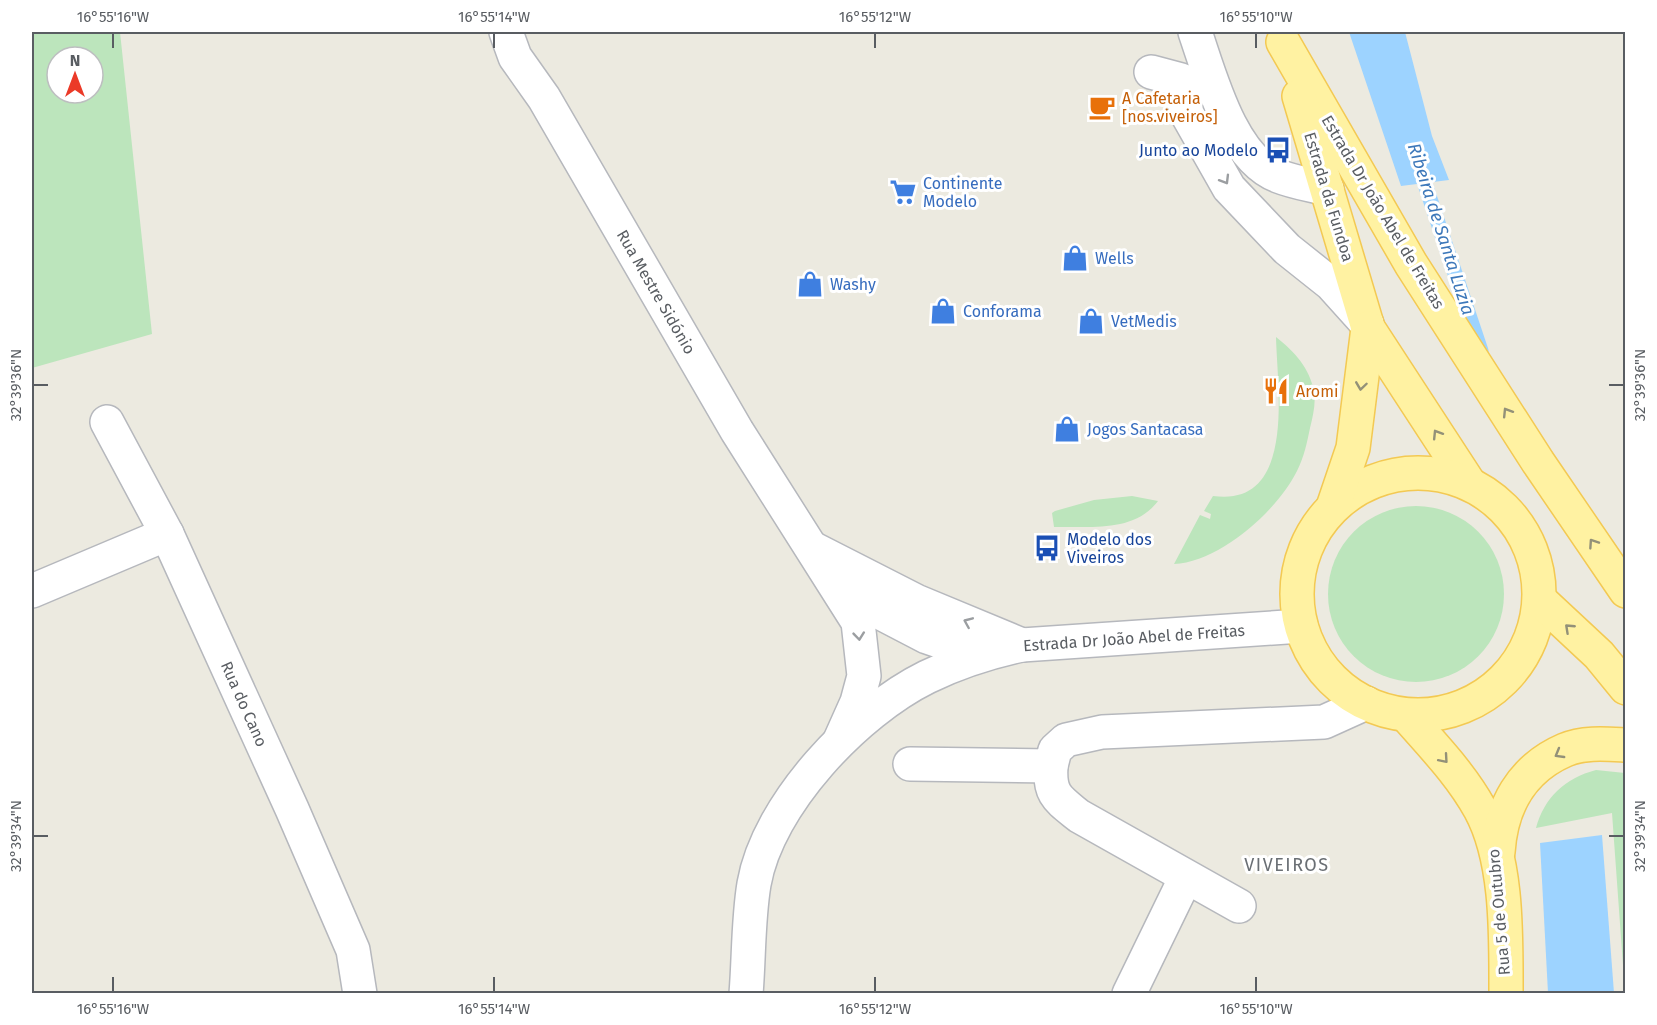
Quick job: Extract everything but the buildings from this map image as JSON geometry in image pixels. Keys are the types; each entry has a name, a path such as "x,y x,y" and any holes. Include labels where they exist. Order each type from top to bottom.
{"main road":[{"name":"Estrada da Fundoa","path":"1281,37 1368,326 1469,483"},
{"name":"Estrada Dr João Abel de Freitas","path":"1281,37 1411,264 1538,462 1626,591"},
{"name":"Estrada da Fundoa","path":"1333,507 1353,448 1368,326"},
{"path":"1412,473 1441,475 1469,483 1499,504 1523,531 1536,565 1540,600 1527,647 1497,685 1480,698 1458,709 1432,715 1406,715 1366,703 1337,684 1315,658 1301,626 1296,595 1300,562 1313,532 1333,507 1357,489 1383,478 1412,473"},
{"path":"1540,600 1599,655 1626,688"},
{"name":"Rua 5 de Outubro","path":"1406,715 1457,773 1480,809 1498,857 1506,950 1506,993"},
{"path":"1498,857 1500,826 1508,804 1530,772 1566,749 1591,744 1626,745"}],"street":[{"name":"Rua Mestre Sidónio","path":"506,32 515,57 544,98 737,431 858,622 864,676 857,702 840,740"},
{"path":"1195,32 1228,124 1249,154 1276,176 1327,189"},
{"path":"1151,72 1181,80 1187,114 1229,188 1287,249 1330,284 1368,326"},
{"name":"Rua do Cano","path":"107,422 167,534 353,950 360,993"},
{"path":"32,591 167,534"},
{"name":"Rua Mestre Sidónio","path":"812,548 879,612 927,637 980,655"},
{"path":"812,548 916,601 1022,645"},
{"name":"Estrada Dr João Abel de Freitas","path":"746,993 754,883 775,824 840,740 879,707 926,677 980,655 1022,645 1301,626"},
{"path":"1239,906 1079,816 1056,796 1049,784 1055,750 1066,740 1102,732 1324,722 1366,703"},
{"path":"910,764 1051,766"},
{"path":"1129,993 1186,877"}],"green space":[{"path":"32,32 120,32 152,334 32,368"},
{"path":"1276,337 1289,348 1305,368 1314,392 1313,414 1299,466 1276,502 1245,532 1210,554 1192,561 1174,564 1200,515 1210,519 1211,514 1204,511 1213,496 1240,495 1258,483 1270,464 1276,440 1279,412"},
{"path":"1132,496 1158,501 1148,511 1124,523 1096,527 1054,527 1052,513 1055,511 1094,500"},
{"path":"1416,506 1450,513 1465,521 1478,532 1489,545 1497,560 1504,594 1497,628 1489,643 1478,656 1465,667 1450,675 1416,682 1382,675 1367,667 1354,656 1343,643 1335,628 1328,594 1335,560 1343,545 1354,532 1367,521 1382,513"},
{"path":"1596,770 1625,773 1625,993 1612,813 1536,828 1544,807 1557,791 1575,778"}],"water":[{"path":"1349,32 1405,32 1432,136 1449,180 1401,186"},
{"path":"1602,835 1614,993 1548,993 1540,843"}],"waterway":[{"name":"Ribeira de Santa Luzia","path":"1418,163 1481,351"}],"place":[{"name":"A Cafetaria [nos.viveiros]","path":"1102,107"},
{"name":"Junto ao Modelo","path":"1278,150"},
{"name":"Continente Modelo","path":"903,192"},
{"name":"Wells","path":"1075,258"},
{"name":"Washy","path":"810,284"},
{"name":"Conforama","path":"943,311"},
{"name":"VetMedis","path":"1091,321"},
{"name":"Aromi","path":"1276,391"},
{"name":"Jogos Santacasa","path":"1067,429"},
{"name":"Modelo dos Viveiros","path":"1047,548"}],"district":[{"name":"VIVEIROS","path":"1287,865"}]}
